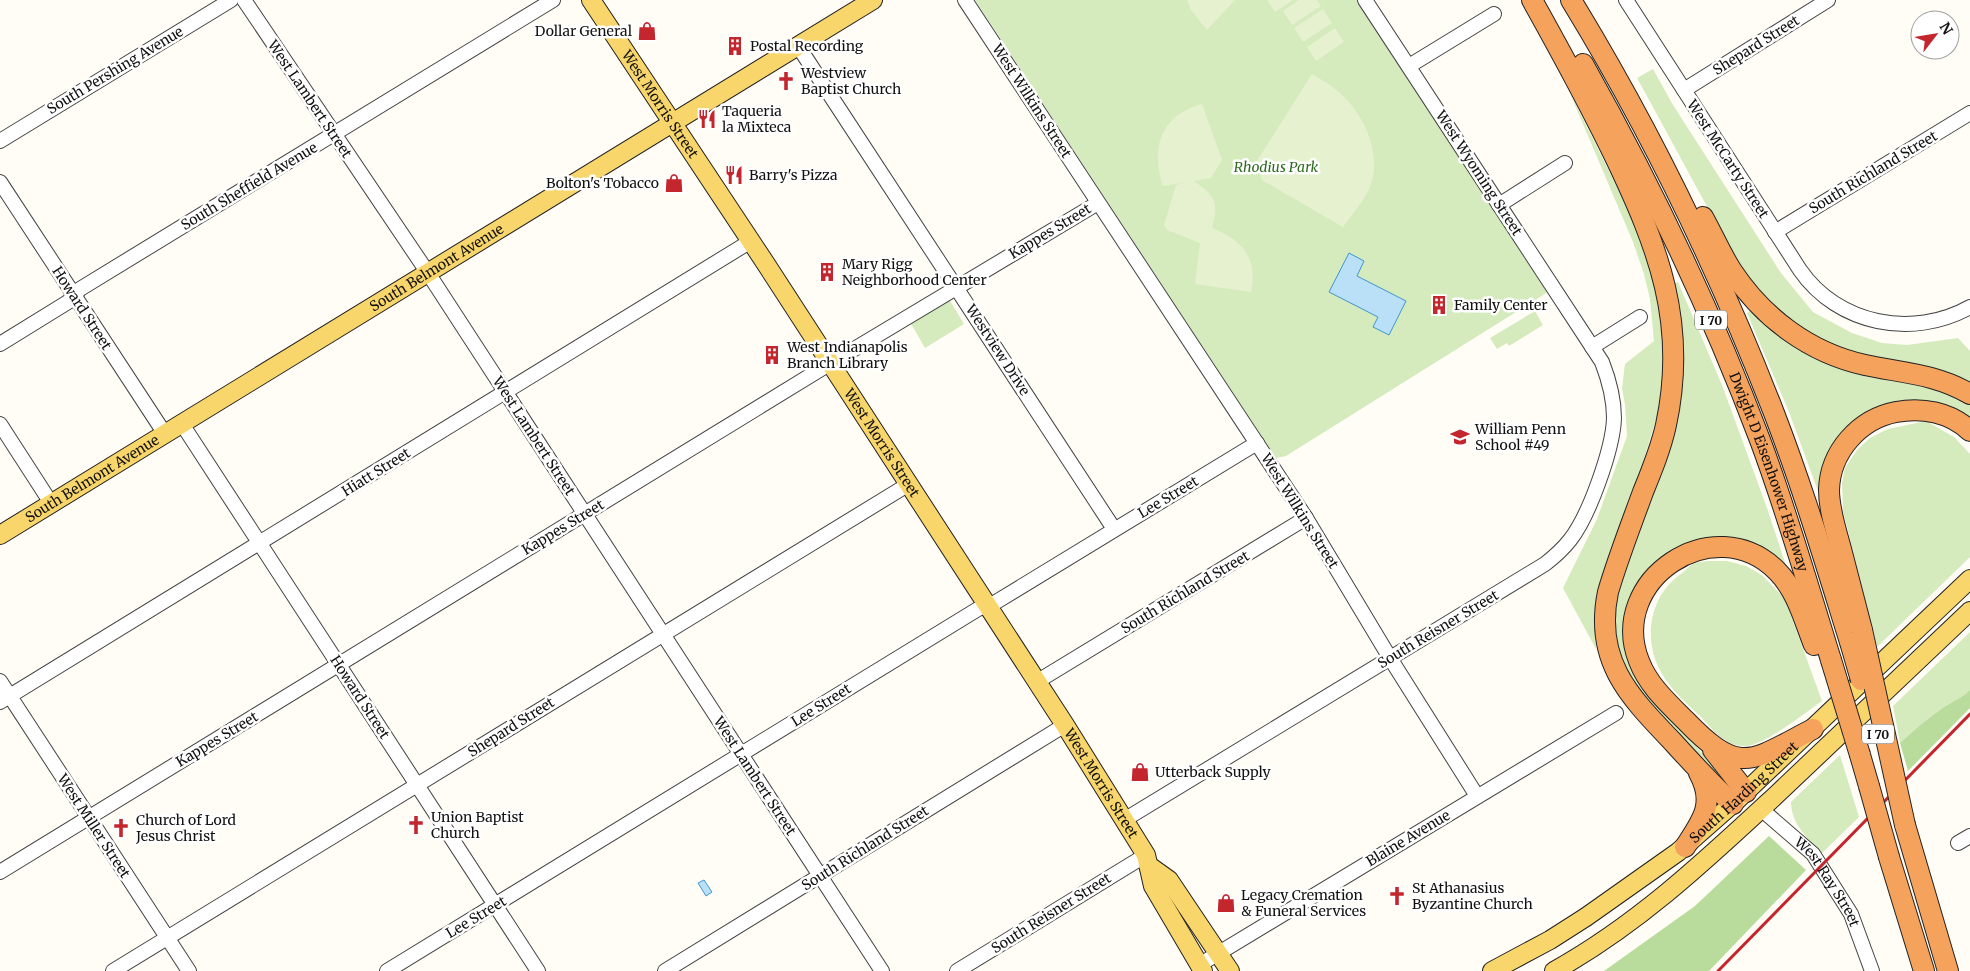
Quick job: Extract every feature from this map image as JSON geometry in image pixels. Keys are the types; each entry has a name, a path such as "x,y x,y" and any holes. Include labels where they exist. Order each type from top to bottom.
{"highway":[{"path":"1532,0 1579,85 1628,185 1655,248 1668,296 1674,346 1671,400 1658,453 1608,592 1604,614 1605,631 1612,662 1627,692 1696,767 1739,798"},
{"name":"Dwight D Eisenhower Highway","path":"1544,0 1585,67 1639,168 1677,245 1714,327 1772,475 1827,664"},
{"name":"Dwight D Eisenhower Highway","path":"1571,0 1669,176 1738,325 1795,471 1856,636 1907,832 1948,971"},
{"path":"1592,36 1650,119 1733,272 1764,310 1789,331 1826,352 1865,365 1936,378 1970,394"},
{"path":"1856,636 1830,506 1830,480 1838,455 1858,430 1876,418 1897,412 1914,410 1934,412 1956,420 1970,431"},
{"path":"1739,798 1706,742 1650,682 1640,663 1635,647 1634,624 1642,597 1654,577 1674,560 1700,549 1722,547 1746,552 1772,566 1783,578 1794,594 1827,664"},
{"name":"I 70","path":"1827,664 1860,755 1924,971"},
{"path":"1706,742 1730,757 1748,758 1766,754 1813,729"},
{"path":"1685,847 1702,820 1708,803 1704,782 1696,767"}],"main road":[{"name":"West Morris Street","path":"591,0 751,241 1038,681 1147,860 1153,886 1201,968"},
{"name":"South Belmont Avenue","path":"0,535 873,0"},
{"name":"South Harding Street","path":"1492,971 1550,940 1586,917 1685,847 1970,580"},
{"name":"South Harding Street","path":"1554,971 1606,939 1656,903 1709,858 1970,611"},
{"name":"West Ray Street","path":"1739,798 1761,809"},
{"name":"West Morris Street","path":"1147,860 1169,880 1230,971"}],"street":[{"name":"South Pershing Avenue","path":"0,141 230,0"},
{"name":"West Lambert Street","path":"244,0 428,273 882,971"},
{"name":"South Sheffield Avenue","path":"0,344 68,302 80,289 553,0"},
{"name":"West Wilkins Street","path":"965,0 1098,203"},
{"name":"West Wyoming Street","path":"1365,0 1592,347"},
{"name":"West McCarty Street","path":"1626,0 1775,232 1808,279 1825,296 1858,316 1879,322 1910,325 1941,320 1970,307"},
{"name":"Shepard Street","path":"1684,90 1828,0"},
{"path":"1409,66 1494,14"},
{"name":"Westview Drive","path":"798,46 1114,529"},
{"name":"South Richland Street","path":"1775,232 1970,113"},
{"path":"1499,205 1565,163"},
{"name":"Howard Street","path":"0,182 165,434"},
{"name":"Kappes Street","path":"0,872 830,363 1098,203 1116,231"},
{"name":"West Wilkins Street","path":"1116,231 1306,518 1390,658 1477,796"},
{"name":"Hiatt Street","path":"5,699 751,241"},
{"path":"1592,347 1640,317"},
{"name":"South Reisner Street","path":"1124,820 1545,564 1561,550 1575,533 1587,509 1610,449 1614,423 1609,383 1602,362 1592,347"},
{"path":"0,424 52,503"},
{"name":"Howard Street","path":"182,424 538,971"},
{"name":"Lee Street","path":"387,971 970,614 996,602 1257,443"},
{"name":"Shepard Street","path":"113,971 909,484"},
{"name":"South Richland Street","path":"1038,681 1306,518"},
{"name":"West Miller Street","path":"0,681 5,699 88,818 189,971"},
{"name":"Blaine Avenue","path":"1201,968 1218,953 1616,713"},
{"name":"South Richland Street","path":"665,971 1065,725"},
{"name":"West Ray Street","path":"1761,809 1813,854 1851,914 1872,971"},
{"name":"South Reisner Street","path":"957,971 1147,860"}],"green space":[{"name":"Rhodius Park","path":"975,0 1358,0 1548,292 1286,456 1276,458"},
{"path":"1187,0 1235,0 1207,30 1191,10"},
{"path":"1267,0 1293,0 1275,12"},
{"path":"1299,0 1317,0 1321,6 1292,25 1283,11"},
{"path":"1323,9 1332,23 1303,42 1294,28"},
{"path":"1335,28 1344,42 1316,61 1307,47"},
{"path":"1653,69 1673,105 1781,273 1813,312 1852,333 1882,343 1907,345 1958,338 1970,351 1970,385 1935,370 1861,354 1825,343 1788,319 1772,305 1735,256 1637,78"},
{"path":"1312,74 1332,87 1352,106 1366,128 1373,152 1374,165 1371,184 1361,203 1343,227 1262,180 1257,161"},
{"path":"1569,91 1623,199 1647,253 1665,323 1665,356 1659,410 1629,508 1611,547 1601,578 1594,615 1596,649 1563,588 1597,519 1627,436 1622,388 1625,364 1654,341 1650,299 1644,274 1633,242"},
{"path":"1202,104 1222,160 1211,178 1194,181 1207,191 1214,200 1215,212 1212,228 1232,238 1245,251 1250,260 1253,280 1251,292 1195,284 1200,243 1167,230 1164,225 1176,185 1182,183 1163,186 1158,159 1162,135 1177,116 1188,109"},
{"path":"1678,282 1722,385 1788,572 1727,539 1634,595 1641,684 1709,761 1719,774 1716,777 1628,682 1616,656 1613,598 1671,432 1672,284"},
{"path":"949,299 964,324 925,348 910,322"},
{"path":"1753,309 1794,343 1919,381 1970,404 1970,421 1881,409 1823,491 1818,491 1789,412 1747,313"},
{"path":"1535,311 1543,325 1509,346 1507,343 1497,349 1490,338"},
{"path":"1926,421 1954,437 1970,454 1970,557 1877,647 1843,511 1842,483 1845,468 1857,450 1870,438 1888,429"},
{"path":"1705,561 1727,561 1746,566 1762,575 1785,599 1822,701 1773,735 1752,745 1744,746 1725,740 1679,696 1661,672 1652,646 1652,618 1662,594 1670,583 1693,564"},
{"path":"1970,632 1970,690 1932,715 1900,743 1893,706"},
{"path":"1970,690 1970,708 1908,771 1900,743 1932,715"},
{"path":"1840,755 1859,817 1821,854 1797,824 1791,802"},
{"path":"1769,836 1806,870 1709,971 1604,971 1695,906"}],"water":[{"path":"1349,253 1364,261 1357,276 1406,301 1389,335 1373,327 1378,317 1329,292"},
{"path":"704,880 712,892 706,896 698,883"}],"railway":[{"path":"1718,971 1970,714"}],"place":[{"name":"Dollar General","path":"647,31"},
{"name":"Postal Recording","path":"735,46"},
{"name":"Westview Baptist Church","path":"786,81"},
{"name":"Taqueria la Mixteca","path":"707,119"},
{"name":"Barry's Pizza","path":"734,175"},
{"name":"Bolton's Tobacco","path":"674,183"},
{"name":"Mary Rigg Neighborhood Center","path":"827,272"},
{"name":"Family Center","path":"1439,305"},
{"name":"West Indianapolis Branch Library","path":"772,355"},
{"name":"William Penn School #49","path":"1460,437"},
{"name":"Utterback Supply","path":"1140,772"},
{"name":"Union Baptist Church","path":"416,825"},
{"name":"Church of Lord Jesus Christ","path":"121,828"},
{"name":"St Athanasius Byzantine Church","path":"1397,896"},
{"name":"Legacy Cremation & Funeral Services","path":"1226,903"}]}
